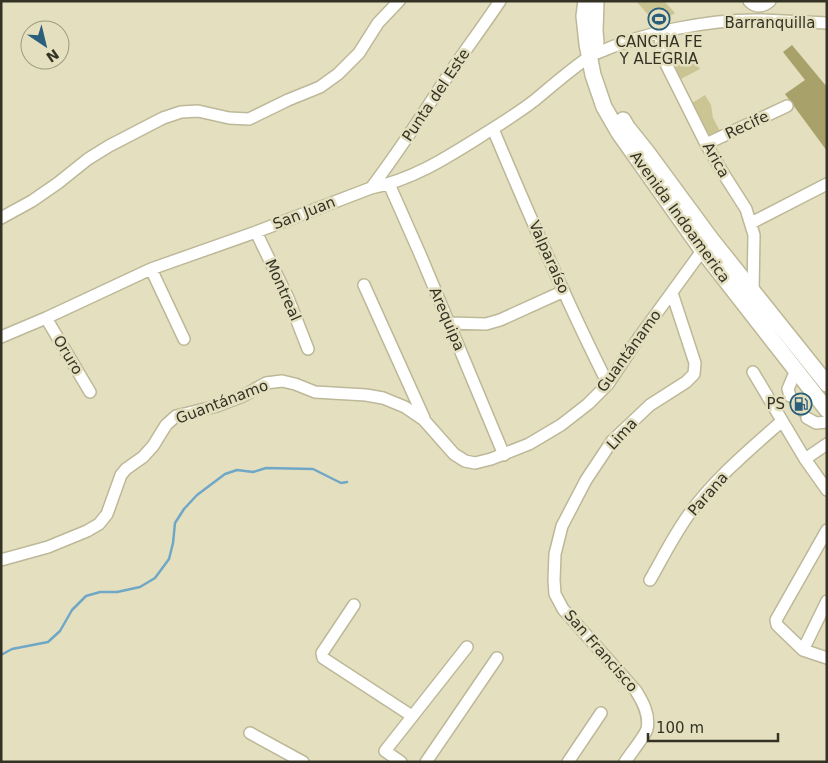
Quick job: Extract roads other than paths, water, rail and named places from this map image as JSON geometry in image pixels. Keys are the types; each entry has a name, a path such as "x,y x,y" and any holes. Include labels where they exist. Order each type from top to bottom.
{"main road":[{"name":"Avenida Indoamerica","path":"586,1 584,16 586,44 593,55"},
{"name":"Avenida Indoamerica","path":"596,1 593,75 604,107 618,133 707,244 796,370 827,410"},
{"name":"Avenida Indoamerica","path":"707,244 753,292 827,384"}],"street":[{"path":"1,218 58,184 88,159 109,146 163,118 181,112 198,111 229,118 249,119 320,87 338,74 359,54 378,23 399,1"},
{"name":"Punta del Este","path":"371,188 389,165 446,78 500,1"},
{"path":"749,1 757,6 762,6 770,1"},
{"name":"Barranquilla","path":"593,55 611,47 660,32 712,23 760,20 827,23"},
{"name":"Arica","path":"660,32 661,48 665,62 706,144 746,209 754,235 753,292"},
{"name":"San Juan","path":"1,337 152,269 371,188 416,174 440,162 493,129 593,55"},
{"name":"Recife","path":"706,144 787,106"},
{"name":"Valparaíso","path":"493,129 589,347 608,384"},
{"name":"Arequipa","path":"388,184 420,254 504,455"},
{"path":"751,223 827,184"},
{"name":"Montreal","path":"256,232 288,298 308,349"},
{"name":"Guantánamo","path":"1,560 48,547 99,524 107,514 121,475 143,457 153,446 166,425 176,416 217,406 242,396 266,383 282,381 315,392 383,398 405,407 424,420 454,454 465,461 475,463 504,455 529,444 561,425 588,404 608,384 640,336 707,244"},
{"path":"152,269 184,339"},
{"path":"364,285 424,420"},
{"path":"449,323 486,324 500,320 564,291"},
{"name":"Lima","path":"555,594 555,554 562,526 586,480 612,441 650,405 686,382 694,374 695,364 672,293"},
{"name":"Oruro","path":"46,318 90,392"},
{"path":"790,396 788,389 796,370"},
{"path":"753,372 804,459 827,490"},
{"path":"807,418 816,423 827,422"},
{"name":"Parana","path":"650,580 687,517 708,491 741,457 782,420"},
{"path":"804,459 827,444"},
{"path":"825,654 803,650 776,625 776,620 827,530"},
{"name":"San Francisco","path":"555,594 563,609 636,691 644,704 647,730 625,762"},
{"path":"803,650 827,601"},
{"path":"354,606 322,653 323,658 412,716"},
{"path":"400,762 386,751 467,647"},
{"path":"426,762 497,658"},
{"path":"568,762 601,713"},
{"path":"250,733 303,762"}],"waterway":[{"path":"1,655 12,649 48,642 60,631 72,610 86,596 100,592 117,592 140,587 155,578 169,559 175,523 184,509 197,495 225,474 237,470 253,472 266,468 313,469 341,483 347,482"}],"tunnel":[{"path":"790,396 807,418"}],"place":[{"name":"CANCHA FE Y ALEGRIA","path":"659,19"},
{"name":"PS","path":"801,404"}]}
